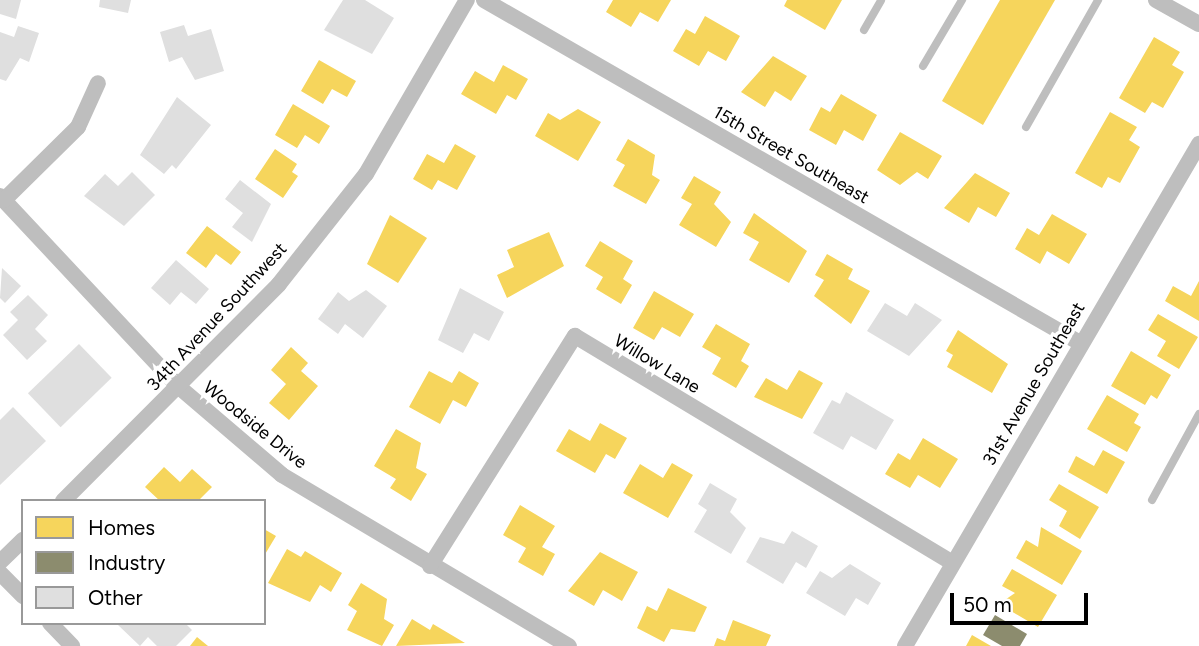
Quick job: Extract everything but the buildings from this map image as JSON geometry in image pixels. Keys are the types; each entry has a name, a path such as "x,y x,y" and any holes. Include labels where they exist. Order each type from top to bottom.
{"street":[{"name":"34th Avenue Southwest","path":"65,499 279,284 366,174 467,0"},
{"name":"15th Street Southeast","path":"484,0 1080,343"},
{"path":"1156,0 1199,24"},
{"path":"2,198 78,127 98,83"},
{"name":"31st Avenue Southeast","path":"905,646 1080,343 1199,144"},
{"name":"Woodside Drive","path":"2,198 179,387 282,475 430,566 569,646"},
{"name":"Willow Lane","path":"430,566 575,336 953,563"},
{"path":"0,562 21,542"},
{"path":"0,573 21,594"},
{"path":"52,625 72,646"}],"lane":[{"path":"864,30 881,0"},
{"path":"923,66 962,0"},
{"path":"1026,127 1098,0"},
{"path":"1152,500 1199,414"}]}
